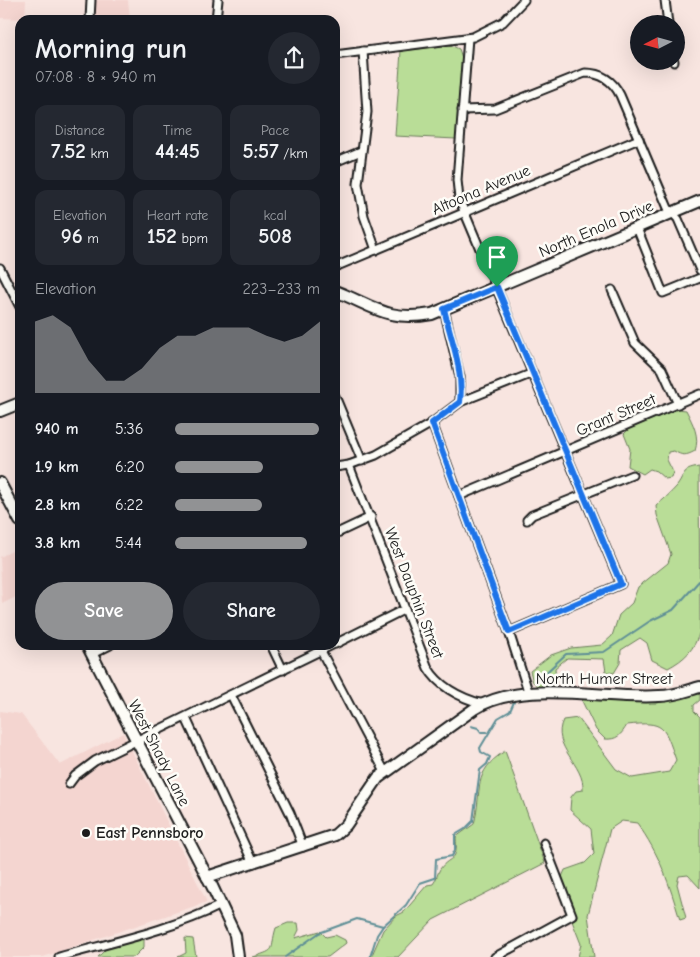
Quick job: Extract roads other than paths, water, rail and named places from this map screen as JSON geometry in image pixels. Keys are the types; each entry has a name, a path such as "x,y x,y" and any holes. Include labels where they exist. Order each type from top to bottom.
{"street":[{"path":"90,15 91,0"},
{"path":"216,15 218,0"},
{"path":"340,54 468,38 497,27 511,16 524,0"},
{"path":"665,0 667,15"},
{"path":"468,38 457,180 459,198 621,584 509,632"},
{"path":"363,51 368,98 359,174 359,194 367,227 376,250"},
{"path":"462,110 479,111 495,109 576,75 591,73 604,77 614,85 668,208 678,219 700,270"},
{"name":"Altoona Avenue","path":"340,265 639,139"},
{"path":"340,160 362,151"},
{"name":"North Enola Drive","path":"340,294 373,310 392,315 419,316 444,309 700,201"},
{"path":"637,228 663,292 700,278"},
{"path":"0,268 15,291"},
{"path":"612,290 635,343 662,369 678,404"},
{"path":"444,309 460,377 460,402"},
{"path":"340,466 362,461 396,445 432,423 460,402 533,373"},
{"name":"Grant Street","path":"459,496 700,394"},
{"path":"0,412 15,405"},
{"path":"340,408 362,461"},
{"path":"432,423 509,632 529,694"},
{"name":"West Dauphin Street","path":"349,465 371,517 430,672 451,692 483,704"},
{"path":"527,520 532,515 584,492 632,475"},
{"path":"0,482 15,511"},
{"path":"340,532 371,517"},
{"path":"340,641 406,609"},
{"name":"West Shady Lane","path":"90,650 221,905 235,935 238,957"},
{"path":"273,650 283,670"},
{"path":"69,784 75,776 95,761 321,651 385,772"},
{"name":"North Humer Street","path":"207,877 329,839 340,831 375,781 385,772 483,704 498,699 529,694 577,692 659,696 674,695 700,687"},
{"path":"231,695 290,813 303,847"},
{"path":"186,718 253,863"},
{"path":"496,957 572,915 544,843"},
{"path":"59,957 150,931 221,905"}],"waterway":[{"path":"538,680 566,654 604,652 650,621 673,610 700,580"},
{"path":"370,957 377,935 383,926 406,905 420,883 435,878 436,859 452,856 455,850 455,835 473,821 480,770 487,764 490,757 481,752 480,748 498,718 510,711 514,702"},
{"path":"471,726 478,728 481,732 487,732"},
{"path":"285,957 319,933 357,919 383,926"}],"place":[{"name":"East Pennsboro","path":"86,833"}]}
